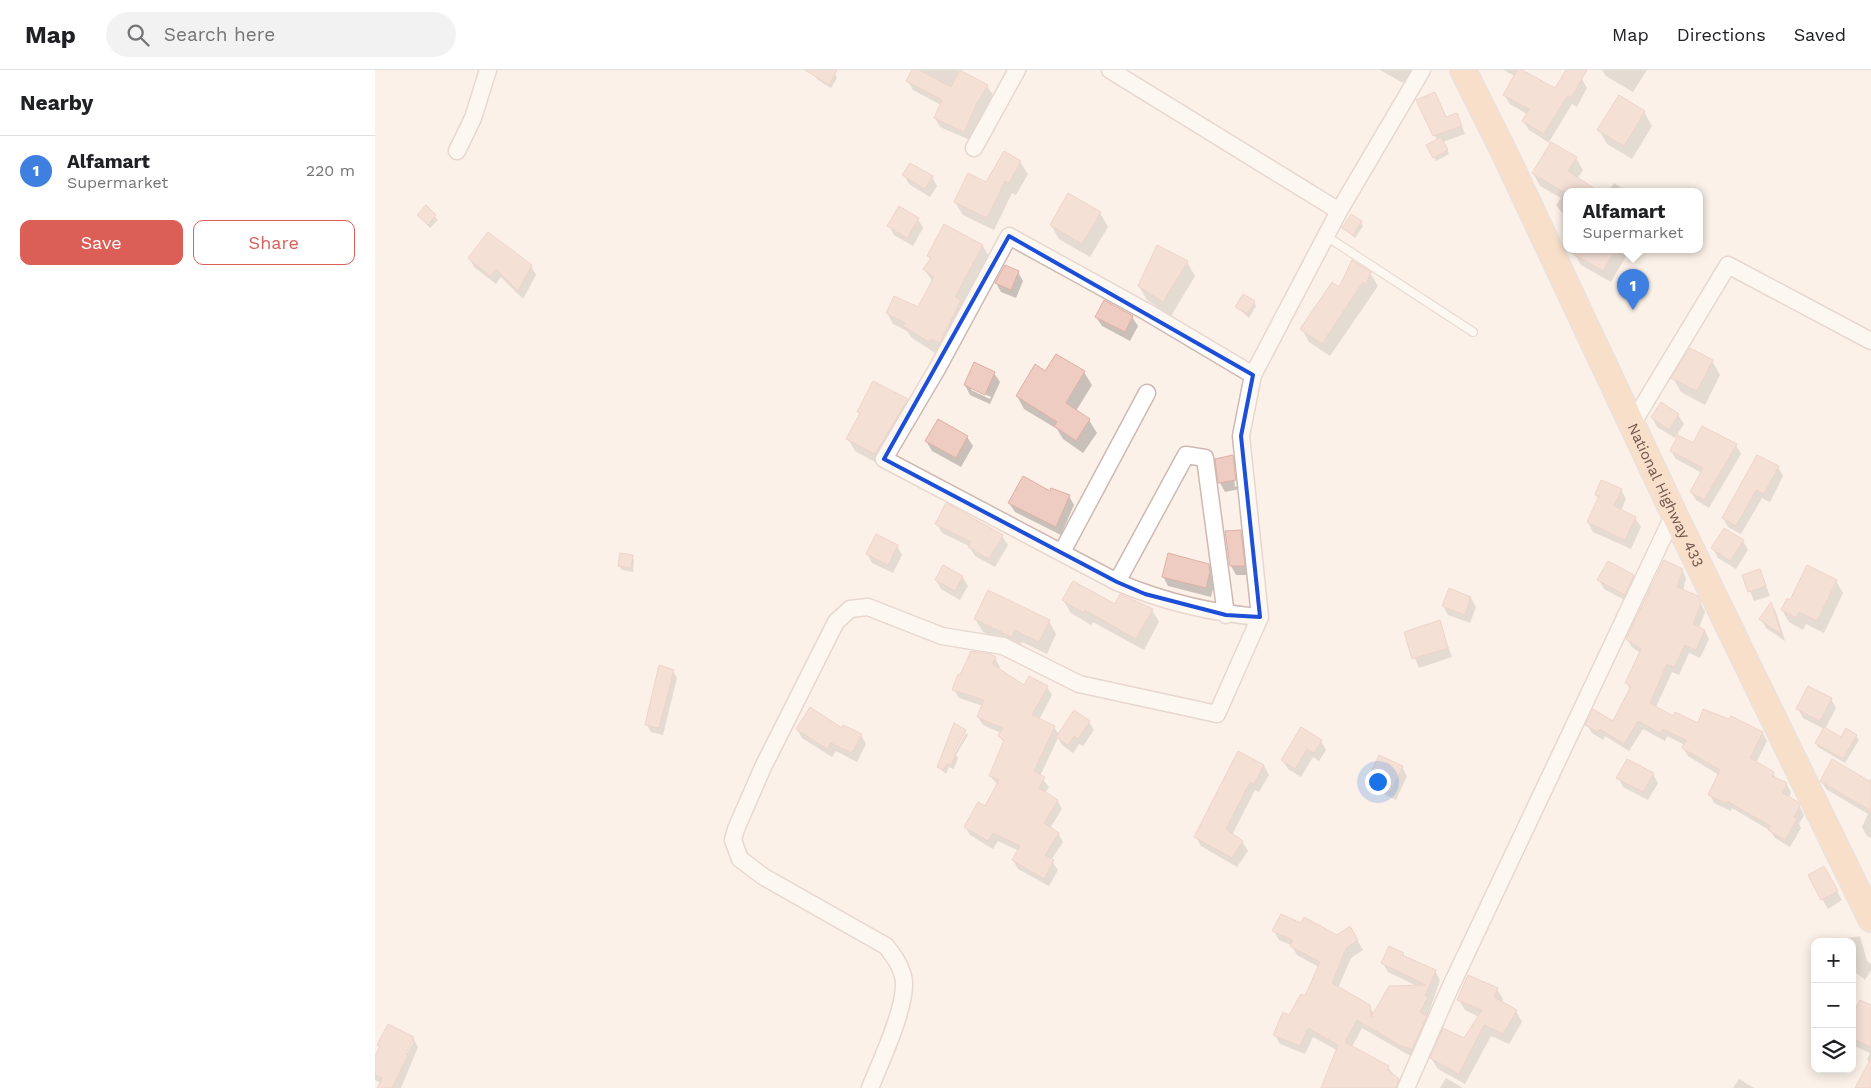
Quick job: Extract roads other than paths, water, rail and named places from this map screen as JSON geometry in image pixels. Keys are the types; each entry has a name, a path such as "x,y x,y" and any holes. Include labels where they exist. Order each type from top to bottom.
{"main road":[{"name":"National Highway 433","path":"1463,70 1505,154 1674,514 1871,919"}],"street":[{"path":"457,151 473,118 488,70"},
{"path":"974,148 1017,70"},
{"path":"1109,70 1339,211"},
{"path":"870,1088 902,1000 904,978 898,963 886,946 764,878 740,859 733,840 736,828 763,767 836,622 850,609 868,607 942,636 1003,646 1079,684 1217,714 1260,618 1241,436 1253,375 1325,236 1422,70"},
{"path":"1253,375 1147,312 1009,236 937,369 883,459 1117,582 1145,594 1226,615 1260,618"},
{"path":"1632,424 1728,265 1871,341"},
{"path":"1062,552 1147,393"},
{"path":"1117,582 1186,455 1205,458 1226,615"},
{"path":"1406,1088 1450,988 1674,514"}],"lane":[{"path":"1325,236 1473,332"}],"place":[{"name":"Alfamart","path":"1633,310"}]}
